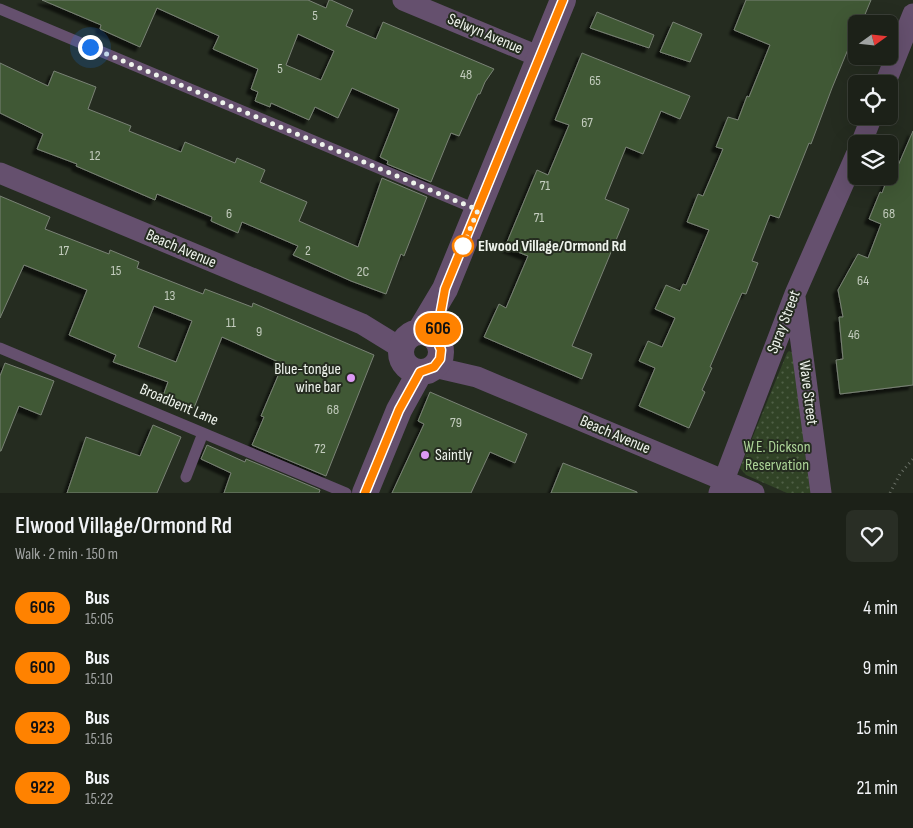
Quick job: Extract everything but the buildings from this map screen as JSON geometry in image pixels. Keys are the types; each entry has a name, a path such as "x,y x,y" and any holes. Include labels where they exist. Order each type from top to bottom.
{"street":[{"name":"Selwyn Avenue","path":"403,0 540,57"},
{"path":"366,493 445,289 563,0"},
{"path":"889,75 913,14"},
{"name":"Spray Street","path":"721,487 795,294 848,172"},
{"name":"Beach Avenue","path":"0,173 362,324 721,487 754,493"},
{"name":"Wave Street","path":"795,294 821,493"}],"lane":[{"path":"0,9 478,210"},
{"name":"Broadbent Lane","path":"0,348 346,493"},
{"path":"186,476 203,433"}],"path":[{"path":"890,493 900,474 913,459"}],"green space":[{"name":"W.E. Dickson Reservation","path":"789,351 793,353 811,493 787,493 746,475 740,468"}],"bus line":[{"name":"606","path":"365,493 399,410 420,372 430,370 440,359 441,350 439,341 436,338 445,289 563,0"}],"place":[{"name":"Elwood Village/Ormond Rd","path":"463,246"},
{"name":"Blue-tongue wine bar","path":"351,378"},
{"name":"Saintly","path":"425,455"}],"route":[{"path":"90,47 478,210 463,246"}]}
